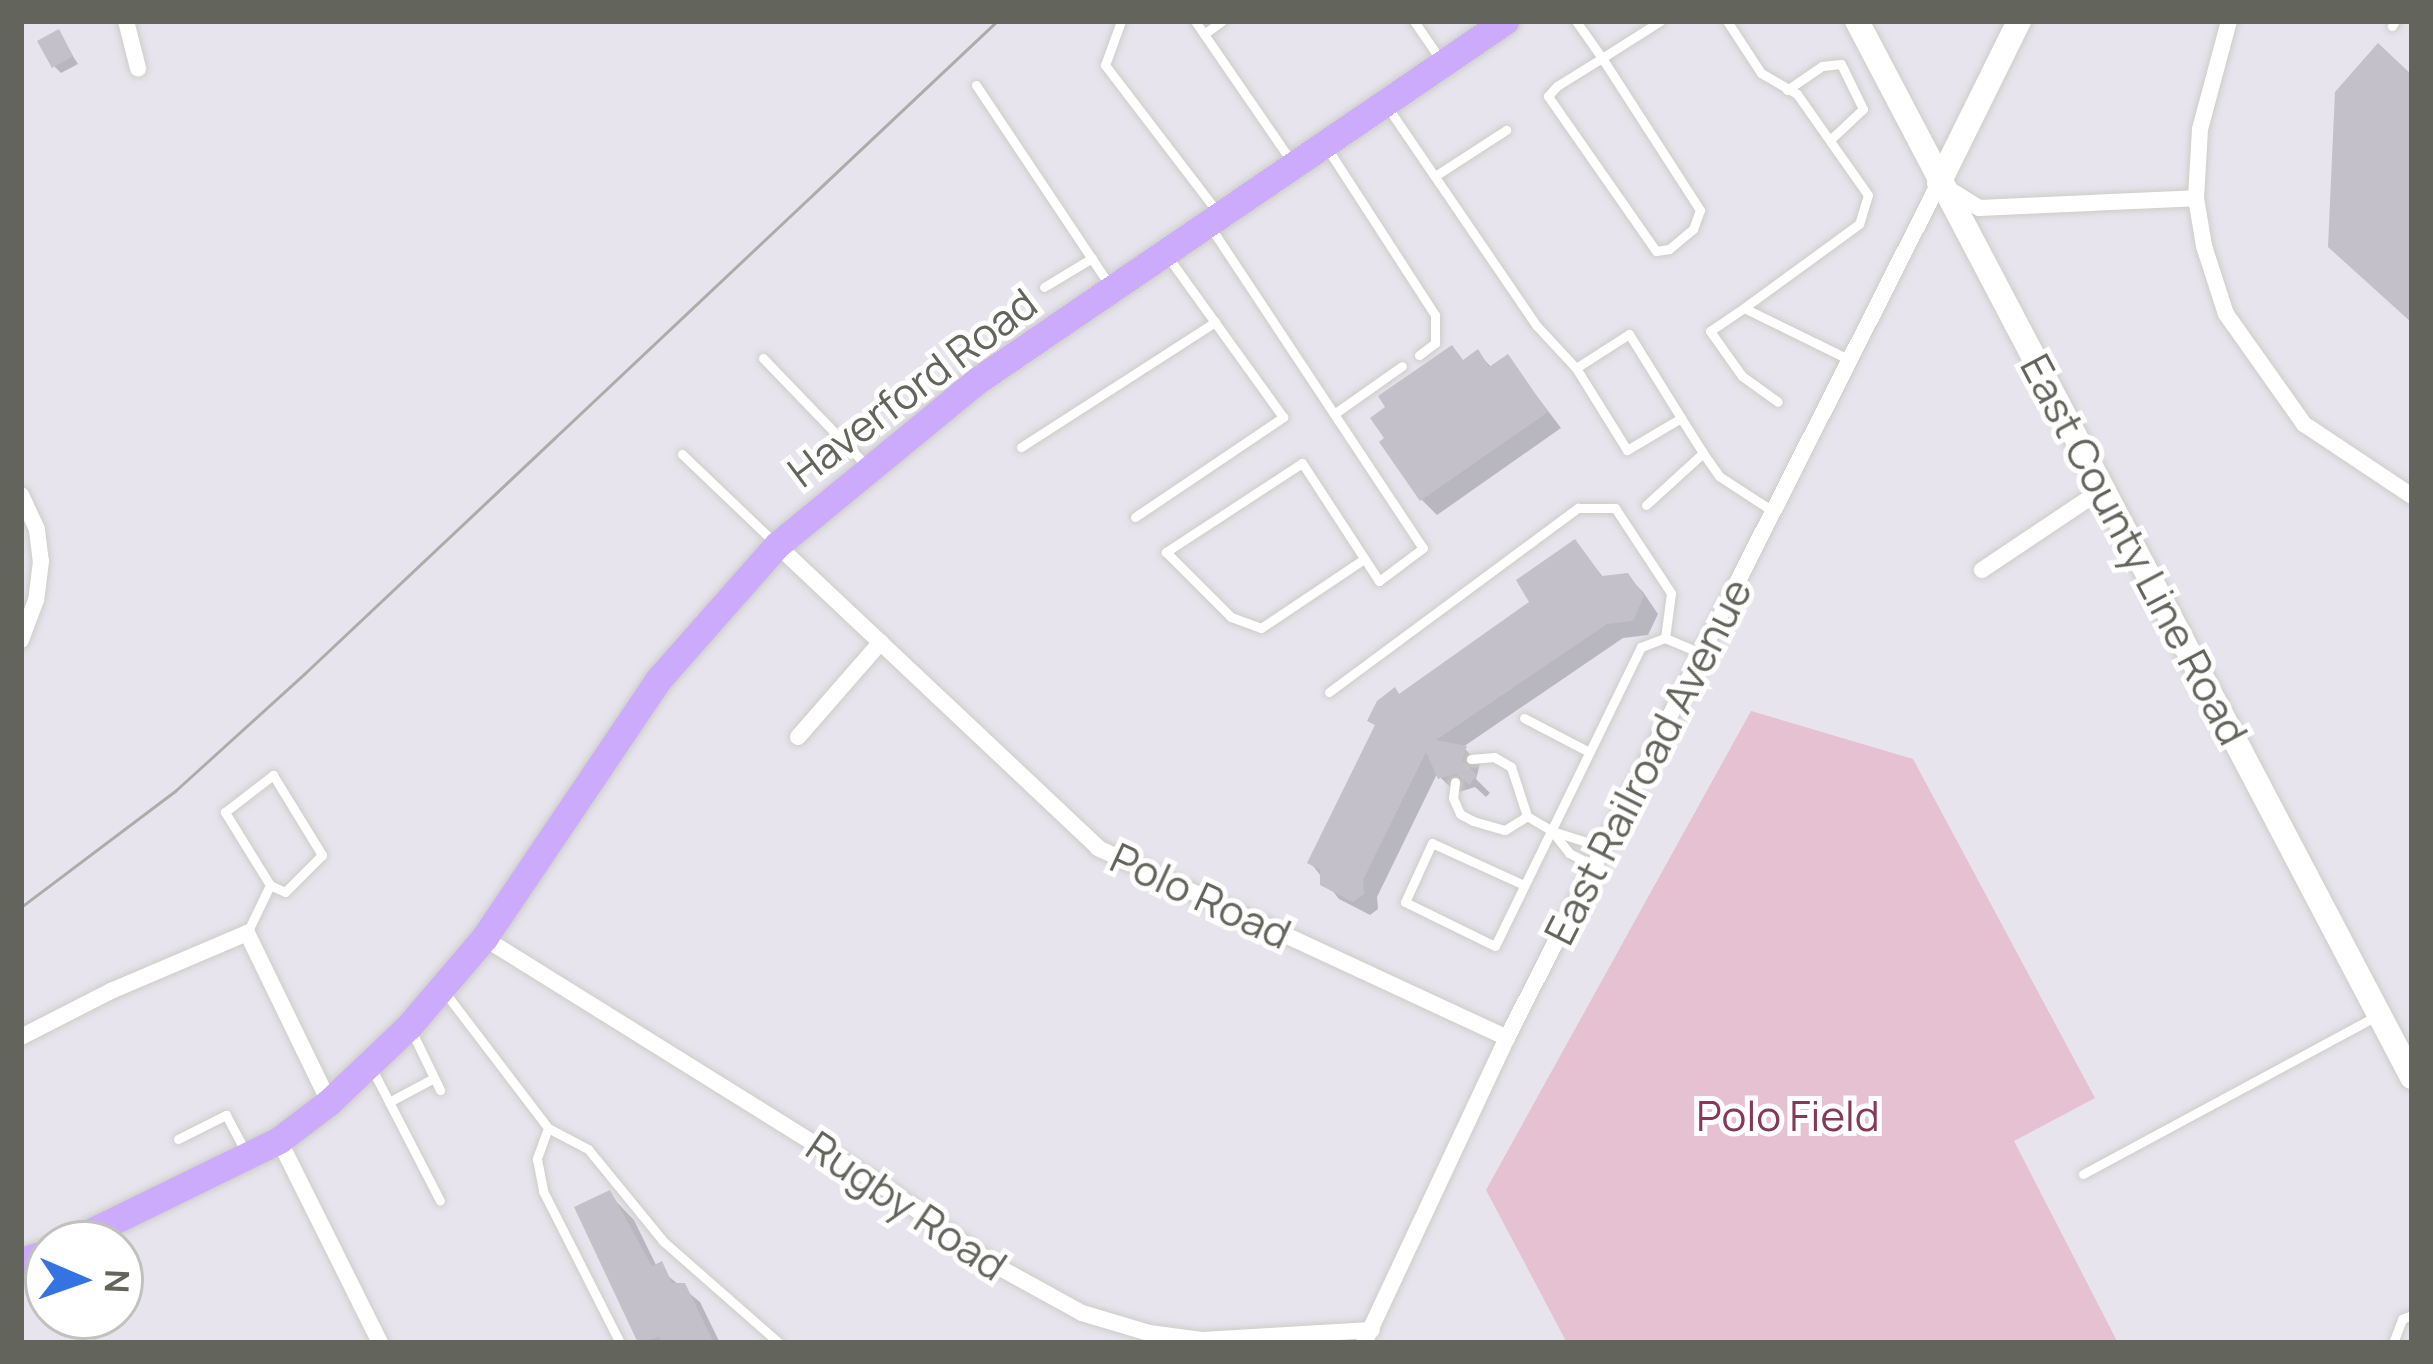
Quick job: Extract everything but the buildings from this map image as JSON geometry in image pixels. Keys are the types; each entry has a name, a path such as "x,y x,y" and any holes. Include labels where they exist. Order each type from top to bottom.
{"main road":[{"name":"Haverford Road","path":"115,1220 278,1139 329,1102 409,1026 484,938 658,680 777,545 979,380 1505,21"}],"street":[{"name":"East County Line Road","path":"1857,21 1939,183 2106,487 2412,1077"},
{"path":"2019,21 1939,183 1979,208 2196,198"},
{"path":"2229,21 2200,129 2196,198 2204,246 2226,314 2304,424 2412,496"},
{"path":"133,24 138,68"},
{"name":"East Railroad Avenue","path":"1368,1337 1507,1038 1939,183"},
{"path":"1982,571 2106,487"},
{"path":"21,495 37,530 41,561 36,600 21,640"},
{"name":"Polo Road","path":"777,545 1098,848 1507,1038"},
{"path":"798,737 880,642"},
{"path":"21,1037 111,991 248,933 329,1102"},
{"name":"Rugby Road","path":"484,938 886,1188 993,1264 1082,1312 1149,1334 1202,1340 1368,1337"},
{"path":"278,1139 380,1343"}],"lane":[{"path":"1120,21 1105,65 1215,221 1423,548 1378,580 1301,463 1166,552 1232,617 1261,628 1364,559"},
{"path":"1195,21 1295,166"},
{"path":"1204,34 1222,21"},
{"path":"1414,21 1443,64"},
{"path":"1576,21 1602,58 1700,210 1701,219 1669,249 1656,251 1548,96 1557,86 1602,58 1660,21"},
{"path":"1726,21 1761,73 1797,94 1868,195 1859,224 1710,332 1742,376 1778,402"},
{"path":"1787,90 1822,66 1841,64 1863,109 1830,140"},
{"path":"976,85 1113,290"},
{"path":"1385,104 1536,325 1576,368 1627,451 1681,418"},
{"path":"1435,176 1506,130"},
{"path":"1325,145 1435,315 1435,343 1419,355"},
{"path":"1135,517 1283,417 1166,254"},
{"path":"1044,287 1092,259"},
{"path":"1744,308 1850,360"},
{"path":"1021,447 1215,322"},
{"path":"1576,368 1629,334 1719,476 1774,512"},
{"path":"763,358 869,469"},
{"path":"1334,414 1402,367"},
{"path":"1646,505 1703,453"},
{"path":"682,454 777,545"},
{"path":"1329,692 1578,508 1615,508 1671,592 1665,638"},
{"path":"1524,885 1432,843 1405,902 1495,946 1641,647 1665,638 1702,654"},
{"path":"1523,718 1589,752"},
{"path":"1471,759 1494,758 1510,767 1527,816 1552,831 1602,847"},
{"path":"273,775 322,855 285,892 270,885 225,812 273,775"},
{"path":"1455,782 1453,798 1460,814 1473,821 1504,830 1527,816"},
{"path":"1552,831 1568,853 1593,865"},
{"path":"248,933 270,885"},
{"path":"442,988 548,1128 588,1149 663,1241 778,1343"},
{"path":"2083,1174 2378,1015"},
{"path":"409,1026 440,1090"},
{"path":"369,1064 440,1201"},
{"path":"389,1102 434,1078"},
{"path":"178,1139 226,1115 247,1155"},
{"path":"548,1128 537,1159 544,1191 620,1343"},
{"path":"2392,1343 2402,1319 2412,1315"}],"green space":[{"name":"Polo Field","path":"1751,711 1913,759 2095,1098 2014,1141 2118,1343 1567,1343 1486,1190"}],"tram line":[{"path":"21,907 175,791 304,674 997,21"}]}
